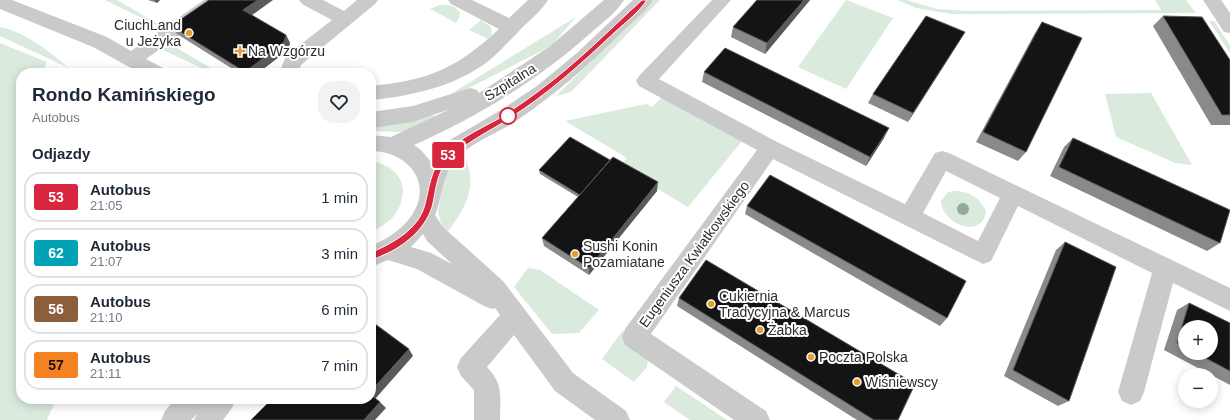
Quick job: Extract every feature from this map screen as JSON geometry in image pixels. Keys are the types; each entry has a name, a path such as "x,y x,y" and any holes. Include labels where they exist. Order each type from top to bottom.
{"street":[{"path":"131,60 217,0"},
{"path":"308,0 345,19"},
{"path":"291,68 293,61 369,0"},
{"path":"457,0 511,27"},
{"path":"376,91 408,87 449,74 479,57 539,0"},
{"name":"Szpitalna","path":"393,145 446,120 520,77 574,38 615,0"},
{"name":"Szpitalna","path":"431,187 443,161 455,147 508,116 544,91 585,56 644,0"},
{"path":"722,0 646,81 770,148 982,254 1013,194"},
{"path":"1212,0 1230,27"},
{"path":"9,2 100,42 146,68"},
{"path":"376,119 413,114 438,107 520,77"},
{"path":"376,143 393,145 409,152 421,162 429,176 431,187 429,204 424,217 410,233 379,253"},
{"name":"Eugeniusza Kwiatkowskiego","path":"757,420 634,337 770,148"},
{"path":"909,217 942,159 1230,300"},
{"path":"424,217 435,234 495,289 564,382 617,420"},
{"path":"379,253 423,260 510,311"},
{"path":"1131,392 1165,268"},
{"path":"487,420 487,385 470,367 510,311"},
{"path":"173,420 180,404"},
{"path":"173,420 187,404"},
{"path":"207,420 219,404"}],"green space":[{"path":"105,0 117,0 160,25 158,26"},
{"path":"652,0 660,0 571,92 556,96"},
{"path":"846,0 893,18 846,89 798,67"},
{"path":"897,0 906,0 937,9 966,11 1161,10 1155,0 1186,0 1196,13 952,14 916,8"},
{"path":"439,5 451,6 458,10 460,13 456,23 430,9"},
{"path":"576,17 551,46 465,90 449,95"},
{"path":"481,20 491,27 492,34 488,39 469,30"},
{"path":"1209,21 1214,21 1230,45 1230,53"},
{"path":"0,27 29,38 69,68 0,36"},
{"path":"167,42 211,68 201,68 161,49"},
{"path":"0,43 47,62 44,68 16,68 16,404 54,404 47,420 0,420"},
{"path":"1151,93 1192,165 1175,163 1116,137 1105,94"},
{"path":"662,97 742,141 688,207 620,166 627,158 565,121 646,104 652,107"},
{"path":"433,115 436,120 403,132 376,131 376,125"},
{"path":"463,152 470,174 469,194 461,212 448,231 442,226 438,212 442,188 446,170"},
{"path":"376,162 389,168 395,173 403,186 401,204 394,216 376,229"},
{"path":"948,192 965,192 974,196 984,207 986,212 983,220 977,225 970,227 962,226 948,217 943,209 941,201"},
{"path":"528,268 540,270 599,310 579,333 552,334 514,287"},
{"path":"623,330 629,346 648,358 647,367 634,382 602,359"},
{"path":"676,386 727,420 690,420 664,402"}],"building":[{"path":"209,0 258,0 243,10 286,35 284,42 250,68 239,68 171,26"},
{"path":"757,0 804,0 767,43 733,27"},
{"path":"926,16 965,32 913,113 873,94"},
{"path":"1163,16 1202,17 1230,60 1230,115 1222,115"},
{"path":"1042,22 1082,38 1026,152 983,132"},
{"path":"725,48 889,128 870,157 704,72"},
{"path":"570,137 610,160 580,195 539,170"},
{"path":"1073,138 1230,210 1220,243 1059,167"},
{"path":"613,157 658,182 589,268 542,238"},
{"path":"770,175 966,281 947,318 747,206"},
{"path":"1065,242 1116,267 1069,401 1013,370"},
{"path":"706,260 915,384 898,420 874,420 679,298"},
{"path":"1189,303 1230,323 1230,371 1209,360 1218,360 1218,320 1184,320"},
{"path":"376,325 409,349 376,385"},
{"path":"376,399 380,402 364,420 251,420 267,404 376,404"}],"bus line":[{"name":"53","path":"376,255 388,250 402,241 414,230 424,217 429,204 431,187 443,161 455,147 508,116 544,91 585,56 644,0"}],"place":[{"name":"CiuchLand u Jeżyka","path":"189,33"},
{"name":"Na Wzgórzu","path":"240,51"},
{"name":"Sushi Konin Pozamiatane","path":"575,254"},
{"name":"Cukiernia Tradycyjna & Marcus","path":"711,304"},
{"name":"Żabka","path":"760,330"},
{"name":"Poczta Polska","path":"811,357"},
{"name":"Wiśniewscy","path":"857,382"}]}
